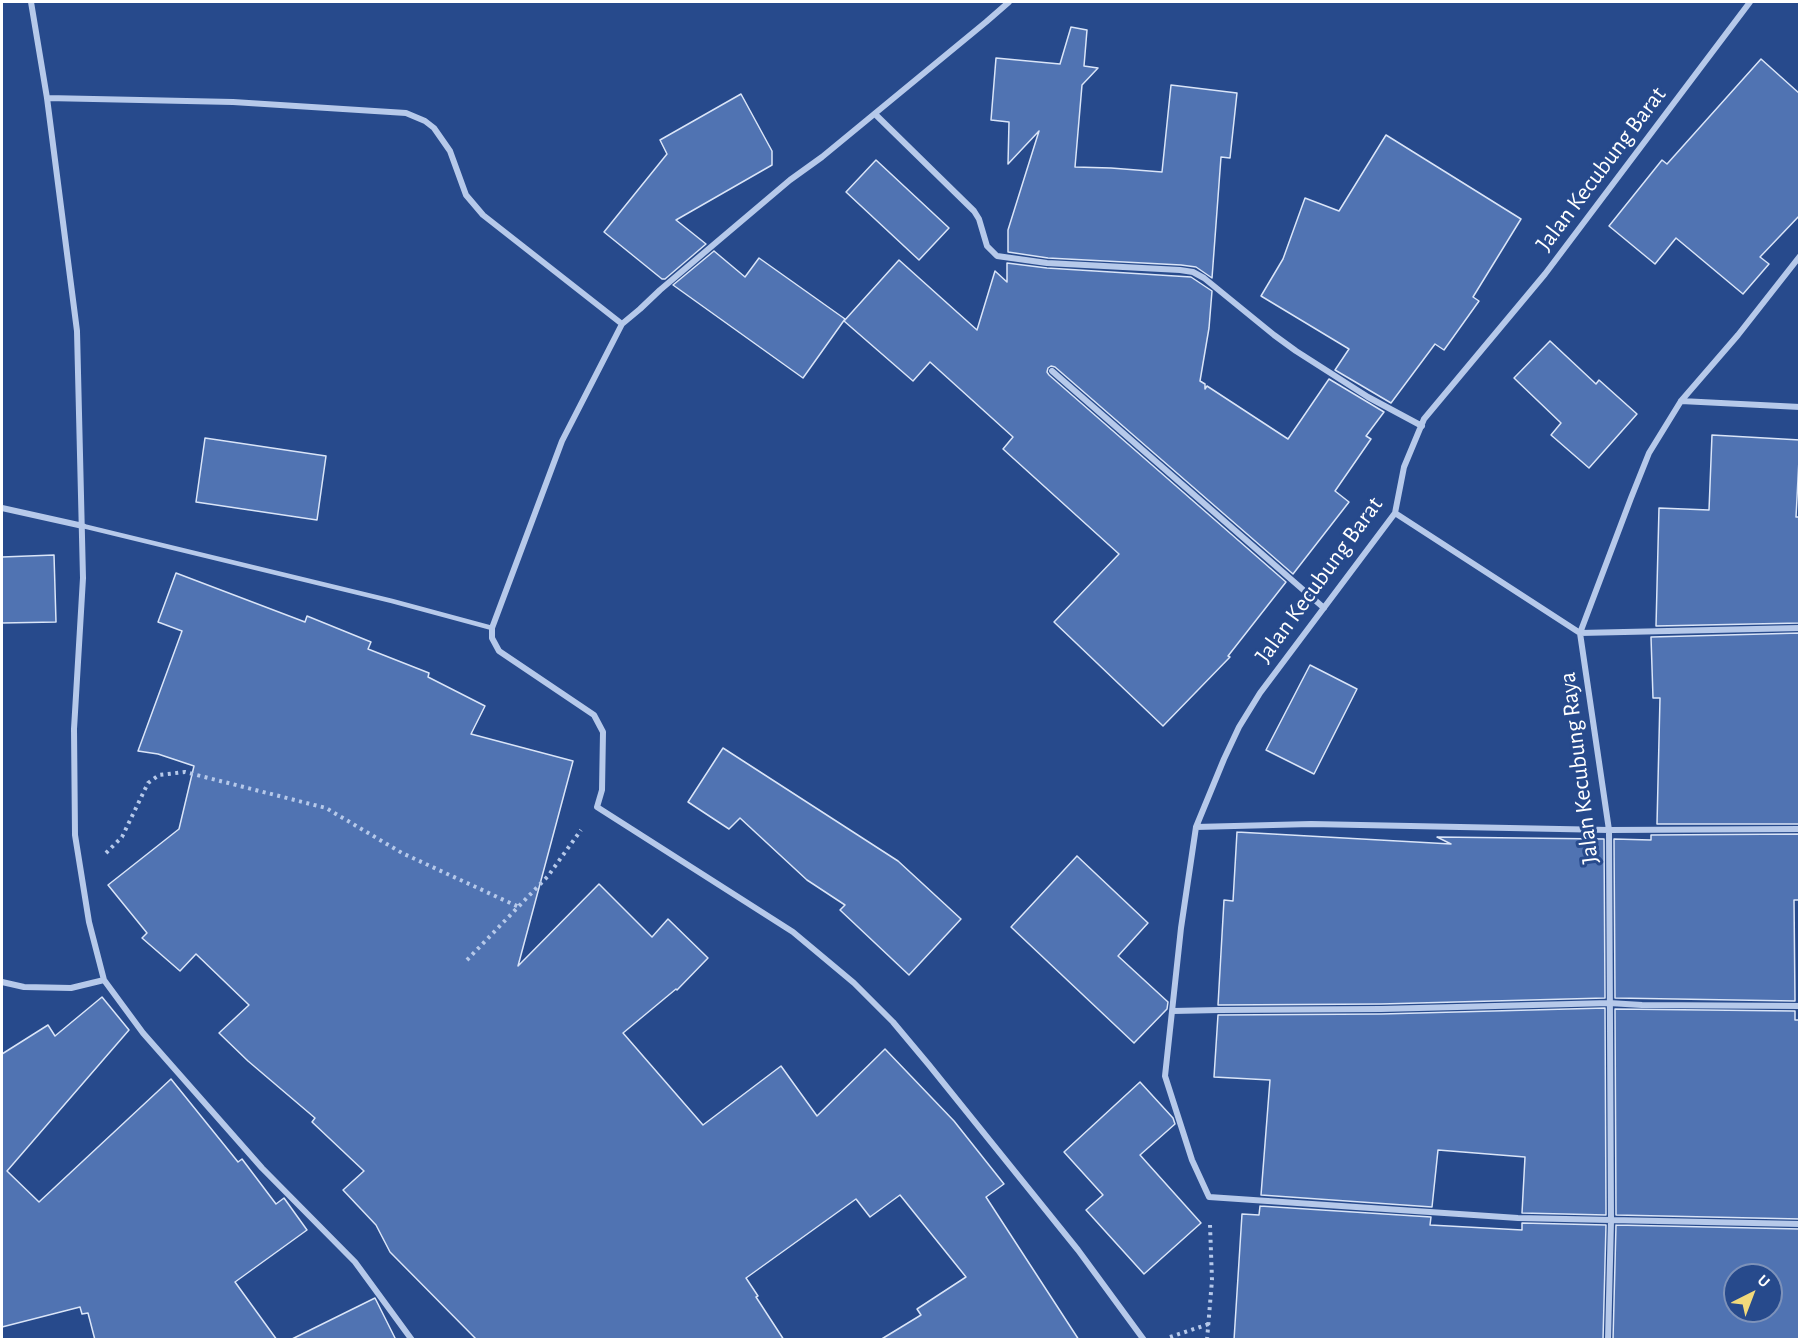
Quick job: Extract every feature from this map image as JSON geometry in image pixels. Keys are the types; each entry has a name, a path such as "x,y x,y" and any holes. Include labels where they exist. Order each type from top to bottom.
{"street":[{"path":"31,2 47,98 78,331 83,578 74,729 75,835 89,922 104,980 143,1033 262,1168 355,1262 412,1340"},
{"path":"1009,2 782,188 621,324 562,441 492,628 492,638 499,651 594,715 603,732 602,790 597,807 793,932 854,983 893,1022 929,1065 1078,1250 1144,1340"},
{"name":"Jalan Kecubung Barat","path":"1209,1197 1192,1160 1165,1076 1181,928 1196,827 1224,759 1239,727 1260,693 1395,513 1404,467 1424,419 1545,274 1750,2"},
{"path":"47,98 233,102 406,113 425,121 434,128 450,151 466,195 483,215 621,324"},
{"path":"875,114 974,211 979,219 987,246 997,256 1047,263 1192,272 1204,278 1296,351 1368,397 1422,426"},
{"name":"Jalan Kecubung Raya","path":"1608,1340 1611,1221 1609,830 1580,633 1649,453 1681,400 1738,335 1800,256"},
{"path":"1052,371 1324,608"},
{"path":"1681,400 1800,407"},
{"path":"2,508 83,526"},
{"path":"1395,513 1580,633 1800,628"},
{"path":"1196,827 1311,824 1609,830 1800,829"},
{"path":"2,982 24,987 71,988 104,980"},
{"path":"1173,1011 1381,1009 1609,1003 1800,1006"},
{"path":"1209,1197 1518,1218 1800,1224"}],"lane":[{"path":"83,526 392,601 492,628"}],"path":[{"path":"80,868 97,860 122,837 148,783 159,775 186,772 326,808 402,853 519,907"},
{"path":"467,960 548,876 597,807"},
{"path":"1207,1340 1212,1280 1209,1197"},
{"path":"1163,1340 1209,1324"}],"building":[{"path":"1071,27 1087,30 1084,66 1098,68 1082,85 1075,167 1162,172 1171,85 1237,93 1230,158 1221,157 1212,278 1196,267 1181,265 1048,258 1008,252 1008,230 1039,131 1008,164 1009,122 991,120 996,58 1060,64"},
{"path":"1761,59 1800,94 1800,215 1760,257 1769,264 1743,294 1676,238 1655,264 1609,226 1662,160 1667,164"},
{"path":"741,94 772,151 772,165 676,220 706,244 665,279 662,279 604,232 667,154 660,140"},
{"path":"1386,135 1521,219 1473,297 1479,301 1444,350 1435,344 1391,403 1335,370 1349,349 1261,296 1283,259 1305,198 1339,211"},
{"path":"876,160 949,228 919,260 846,192"},
{"path":"714,251 745,277 759,258 845,319 803,378 673,285"},
{"path":"899,260 977,330 995,271 1007,282 1007,263 1047,268 1191,277 1212,291 1209,328 1200,381 1205,384 1205,389 1207,386 1288,439 1329,379 1384,412 1366,436 1371,439 1335,491 1349,502 1293,574 1055,367 1048,368 1049,375 1286,582 1228,656 1230,657 1163,726 1054,622 1119,554 1003,449 1013,437 930,362 913,381 844,321"},
{"path":"1550,341 1596,384 1599,380 1637,414 1589,468 1551,435 1561,423 1514,378"},
{"path":"1712,435 1800,440 1796,517 1800,517 1800,623 1656,626 1659,508 1709,510"},
{"path":"205,438 326,456 317,520 196,502"},
{"path":"54,555 56,622 2,623 2,557"},
{"path":"176,573 305,622 307,616 371,642 368,649 429,673 428,677 485,706 471,734 573,761 518,966 599,884 652,937 668,919 708,958 677,990 623,1033 703,1125 781,1066 817,1116 885,1049 954,1121 1004,1184 986,1197 1079,1340 880,1340 921,1315 917,1309 966,1277 900,1195 870,1217 856,1199 746,1278 784,1340 477,1340 390,1252 376,1225 343,1190 364,1171 312,1122 315,1118 219,1033 249,1005 196,954 180,971 142,938 147,933 108,885 179,829 194,766 158,754 138,751 182,631 158,622"},
{"path":"1800,633 1800,824 1657,824 1660,698 1653,698 1651,637"},
{"path":"1310,665 1357,689 1314,774 1266,750"},
{"path":"723,748 898,861 961,919 909,975 840,910 845,905 807,880 740,818 729,829 688,802"},
{"path":"1237,832 1451,844 1437,837 1604,839 1605,998 1381,1004 1218,1005 1224,900 1233,901"},
{"path":"1800,834 1800,900 1794,900 1795,1001 1615,998 1614,839 1651,840 1651,835"},
{"path":"1077,856 1148,923 1118,956 1168,1002 1167,1009 1134,1043 1011,927"},
{"path":"102,997 129,1030 7,1171 39,1202 171,1079 238,1162 242,1159 276,1204 284,1198 307,1230 235,1282 277,1340 95,1340 88,1313 82,1314 80,1307 2,1327 2,1054 48,1025 55,1036"},
{"path":"1605,1008 1606,1215 1522,1213 1525,1157 1438,1150 1432,1207 1261,1195 1270,1080 1214,1077 1218,1015 1381,1014"},
{"path":"1615,1009 1795,1011 1795,1020 1800,1020 1800,1219 1616,1215"},
{"path":"1140,1082 1173,1118 1175,1124 1140,1155 1201,1223 1144,1274 1086,1210 1103,1195 1064,1152"},
{"path":"1260,1206 1431,1217 1430,1225 1522,1230 1522,1223 1606,1225 1603,1340 1234,1340 1242,1214 1259,1215"},
{"path":"1616,1225 1800,1229 1800,1340 1613,1340"},
{"path":"375,1298 396,1340 290,1340"}]}
